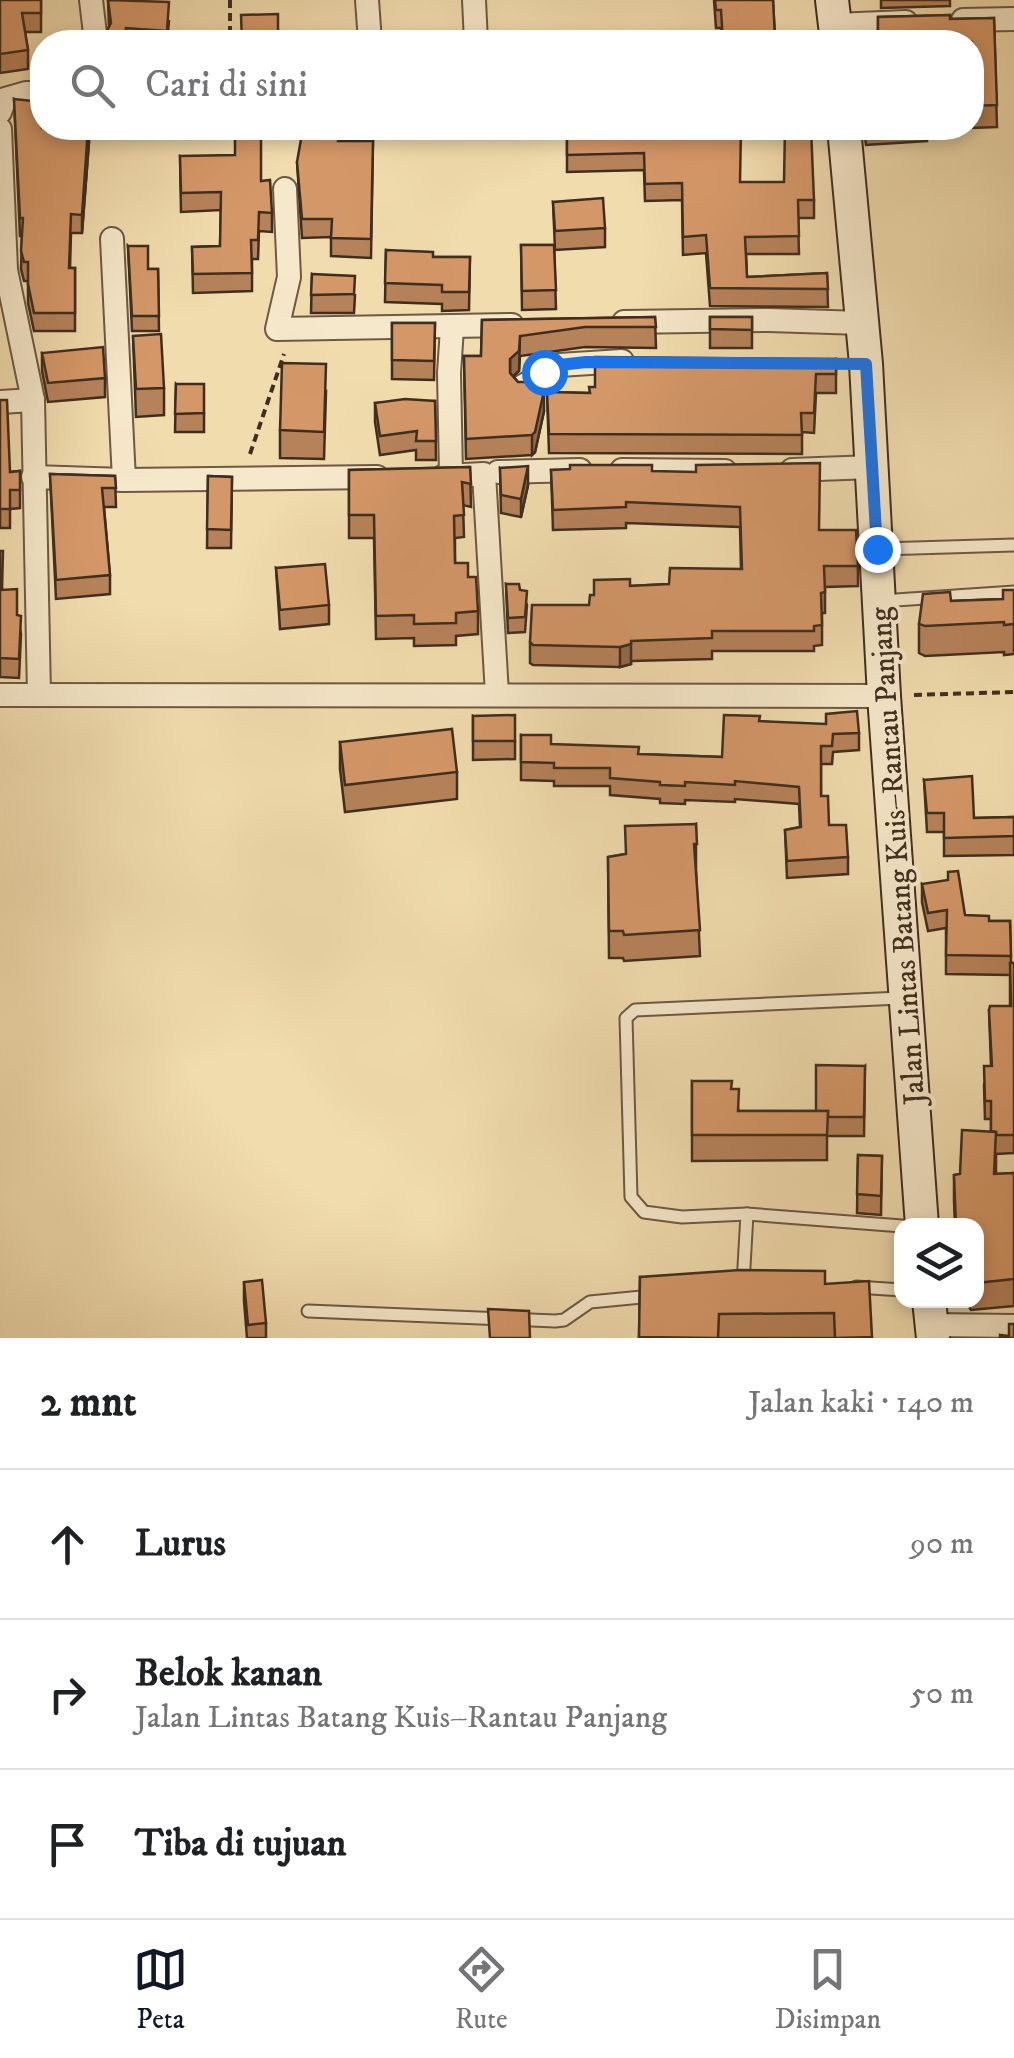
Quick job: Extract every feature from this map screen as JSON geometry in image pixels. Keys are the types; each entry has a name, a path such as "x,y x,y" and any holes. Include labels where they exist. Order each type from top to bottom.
{"main road":[{"name":"Jalan Lintas Batang Kuis–Rantau Panjang","path":"845,140 862,323 856,364 872,467 884,696 921,1218"}],"street":[{"path":"91,0 95,30"},
{"path":"366,0 369,30"},
{"path":"474,0 475,30"},
{"path":"835,22 1014,19"},
{"path":"0,112 6,100 30,92"},
{"path":"0,129 6,270 32,400 39,694"},
{"path":"285,189 290,277 277,328 531,325"},
{"path":"112,239 124,480"},
{"path":"607,322 862,323"},
{"path":"450,476 452,328"},
{"path":"523,386 560,365 647,361"},
{"path":"0,402 32,400"},
{"path":"33,477 124,480 450,476 508,470 872,467"},
{"path":"484,474 497,694"},
{"path":"0,695 884,696"},
{"path":"931,1321 1014,1326"}],"lane":[{"path":"877,549 1014,545"},
{"path":"881,601 1014,592"},
{"path":"894,1225 747,1214 653,1216 644,1212 632,1197 626,1018 635,1010 906,998"},
{"path":"747,1214 739,1288 760,1285"},
{"path":"846,1287 894,1290"},
{"path":"308,1311 555,1321 572,1316 590,1302 660,1296"}],"path":[{"path":"230,0 230,30"},
{"path":"243,478 292,329"},
{"path":"884,696 1014,692"}],"building":[{"path":"0,0 41,0 41,13 22,13 28,50 0,54"},
{"path":"108,0 169,2 167,30 107,30 111,23"},
{"path":"715,0 773,0 775,30 722,30 721,10 716,10"},
{"path":"278,14 278,30 242,30 241,15"},
{"path":"878,17 994,18 997,105 984,106 984,30 878,30"},
{"path":"14,99 30,101 30,140 87,140 82,215 71,214 69,268 75,268 75,313 34,313 28,262 24,262 21,251"},
{"path":"235,140 261,140 261,181 270,180 272,213 259,212 258,240 251,240 252,273 193,274 192,247 220,246 221,192 181,193 180,156 235,155"},
{"path":"301,140 373,141 371,239 331,238 332,219 302,219 297,162"},
{"path":"567,140 741,140 740,182 784,182 785,140 812,140 814,200 798,200 799,236 745,237 747,277 827,273 828,289 710,288 706,235 683,237 682,183 645,184 644,153 567,155"},
{"path":"603,198 605,228 555,231 553,202"},
{"path":"521,245 554,245 556,290 522,291"},
{"path":"128,246 148,246 148,269 158,269 159,316 132,316"},
{"path":"386,250 433,252 433,257 470,257 469,292 442,292 442,285 385,283"},
{"path":"312,274 355,276 354,294 311,295"},
{"path":"655,317 656,327 585,327 520,336 519,351 510,359 510,373 518,382 533,382 533,390 544,391 535,432 466,439 464,356 481,356 482,320"},
{"path":"710,317 752,317 752,330 710,329"},
{"path":"392,323 435,323 434,361 392,360"},
{"path":"161,334 164,388 136,389 133,336"},
{"path":"103,347 105,378 48,383 42,353"},
{"path":"595,357 836,359 836,374 816,374 814,413 801,413 802,435 549,434 547,392 590,393 589,387 595,387"},
{"path":"282,363 326,364 324,432 280,430"},
{"path":"176,384 204,384 204,413 175,414"},
{"path":"0,400 7,400 10,472 20,471 20,490 10,490 10,509 0,509"},
{"path":"435,401 436,441 416,441 417,431 380,436 375,403"},
{"path":"820,463 819,530 856,530 858,566 824,566 822,625 814,626 814,631 712,631 712,638 631,641 620,647 530,642 532,605 589,605 594,580 630,579 630,586 669,584 670,568 742,569 740,507 626,502 626,507 553,510 551,470 570,469 570,465 652,465 652,471 696,472 696,465"},
{"path":"528,466 521,499 501,495 500,468"},
{"path":"470,467 471,484 462,482 464,515 454,516 455,563 468,563 468,577 476,577 478,611 456,613 456,623 414,624 414,615 376,616 374,515 349,515 349,470"},
{"path":"50,474 115,476 116,488 102,488 110,575 56,580"},
{"path":"208,476 232,477 231,530 207,529"},
{"path":"0,551 2,590 17,589 17,615 21,616 19,659 0,658"},
{"path":"325,564 329,605 280,610 276,568"},
{"path":"506,584 519,584 520,590 527,591 525,617 508,618"},
{"path":"1003,590 1014,590 1014,624 919,624 923,594 950,592 951,601 1003,599"},
{"path":"857,711 859,733 833,734 832,746 821,746 821,796 828,796 829,825 846,825 848,857 787,861 785,830 801,827 799,787 735,781 735,785 660,785 610,778 610,768 554,768 554,763 521,762 521,735 551,735 551,744 639,747 638,754 722,757 724,715 826,724 826,714"},
{"path":"515,715 515,741 473,741 473,716"},
{"path":"452,729 457,772 345,785 340,742"},
{"path":"972,776 974,818 1014,817 1014,836 944,838 944,813 927,813 924,780"},
{"path":"696,824 700,930 624,935 623,931 609,931 608,857 626,854 625,826"},
{"path":"958,871 965,915 1010,921 1011,956 946,955 947,910 928,913 922,884 948,880 948,872"},
{"path":"1010,963 1014,963 1014,1135 996,1135 991,1131 991,1101 985,1101 984,1066 992,1066 990,1006 1011,1006"},
{"path":"816,1065 865,1066 864,1117 828,1117 828,1111 816,1111"},
{"path":"692,1081 732,1081 731,1089 739,1089 738,1111 828,1111 827,1135 692,1135"},
{"path":"962,1130 996,1132 994,1174 1014,1173 1014,1279 984,1282 984,1218 956,1218 954,1175 960,1174"},
{"path":"858,1155 882,1156 881,1196 857,1194"},
{"path":"740,1270 825,1271 825,1284 869,1281 872,1337 835,1338 834,1313 719,1314 718,1338 639,1337 640,1277"},
{"path":"262,1280 266,1323 248,1325 244,1282"},
{"path":"488,1309 529,1311 530,1338 490,1338"},
{"path":"1009,1324 1014,1324 1014,1338 1000,1338 1009,1336"}],"route":[{"path":"544,372 560,365 586,362 866,364 877,549"}]}
